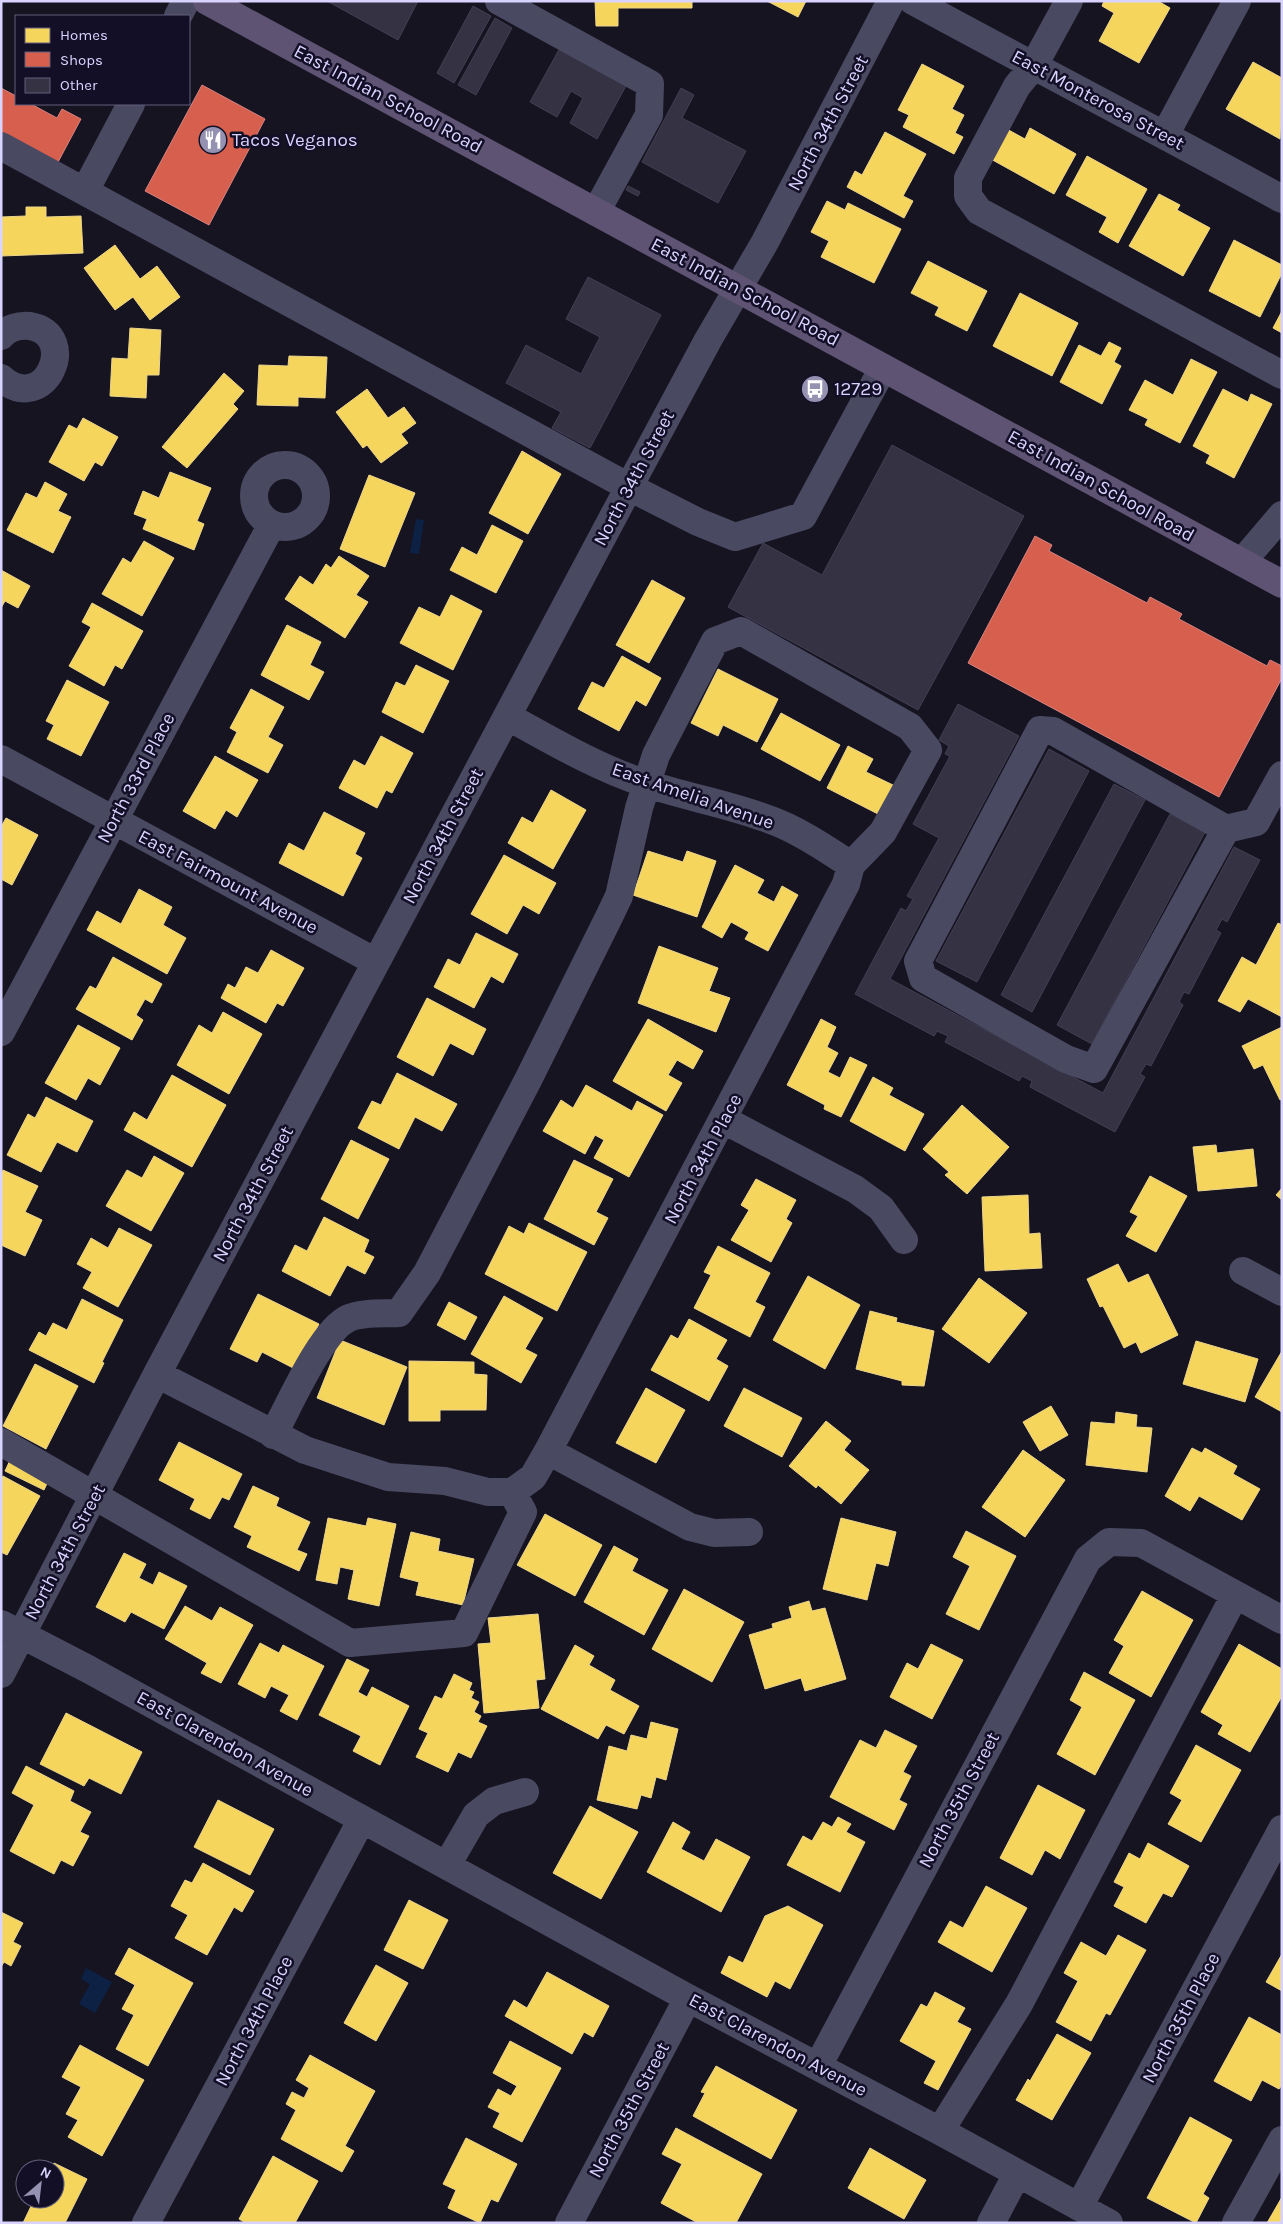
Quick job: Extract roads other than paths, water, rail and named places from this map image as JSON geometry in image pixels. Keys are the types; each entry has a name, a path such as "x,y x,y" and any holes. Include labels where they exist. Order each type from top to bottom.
{"main road":[{"name":"East Indian School Road","path":"207,1 235,8 596,212 1282,584"}],"street":[{"path":"179,15 186,1"},
{"path":"499,1 650,84 649,115 596,212"},
{"name":"North 34th Street","path":"1,1674 11,1630 96,1495 157,1374 376,962 629,487 737,288 766,242 891,1"},
{"name":"East Monterosa Street","path":"913,1 1033,67 1166,135 1282,199"},
{"path":"1069,1 1033,67 1018,86 968,178 968,196 979,211 1282,375"},
{"path":"1166,135 1237,1"},
{"path":"85,191 130,105"},
{"path":"1,146 629,487 698,522 735,537 803,516 883,368"},
{"path":"1,336 14,328 24,325 34,327 50,340 55,349 56,359 48,377 40,384 20,388 4,388"},
{"path":"1242,562 1282,515"},
{"name":"North 33rd Place","path":"1,1032 272,524"},
{"path":"273,1435 326,1338 340,1322 351,1317 399,1313 427,1272 528,1080 615,903 628,862 639,808 656,755 715,641 741,632 910,726 928,750 883,832 851,865"},
{"name":"East Amelia Avenue","path":"508,716 585,758 647,784 722,803 770,819 821,846 851,865"},
{"path":"1226,829 1094,1069 1066,1059 923,978 918,961 1040,730 1053,731 1226,829 1256,822 1282,775"},
{"name":"East Fairmount Avenue","path":"1,759 376,962"},
{"name":"North 34th Place","path":"512,1492 532,1477 548,1451 724,1120 846,884 851,865"},
{"path":"724,1120 856,1189 881,1208 904,1240"},
{"path":"1243,1271 1282,1292"},
{"path":"1,1442 350,1643 464,1633 523,1512 512,1492 488,1492 445,1481 388,1477 305,1450 157,1374"},
{"path":"548,1451 690,1527 714,1533 749,1532"},
{"name":"North 35th Street","path":"818,2066 1088,1559 1110,1542 1141,1543 1235,1595"},
{"path":"940,2131 1019,2004 1235,1595 1282,1620"},
{"name":"East Clarendon Avenue","path":"11,1630 97,1673 688,1998 1109,2223"},
{"path":"447,1865 476,1815 494,1801 525,1792"},
{"name":"North 34th Place","path":"146,2223 362,1819"},
{"name":"North 35th Place","path":"1079,2207 1282,1829"},
{"name":"North 35th Street","path":"569,2223 688,1998"},
{"path":"1236,2223 1282,2140"},
{"path":"991,2223 1017,2174"}],"water":[{"path":"416,519 424,520 419,554 410,553"},
{"path":"86,1968 112,1982 95,2013 79,2004 90,1984 81,1979"}],"place":[{"name":"Tacos Veganos","path":"213,140"},
{"name":"12729","path":"815,389"}]}
